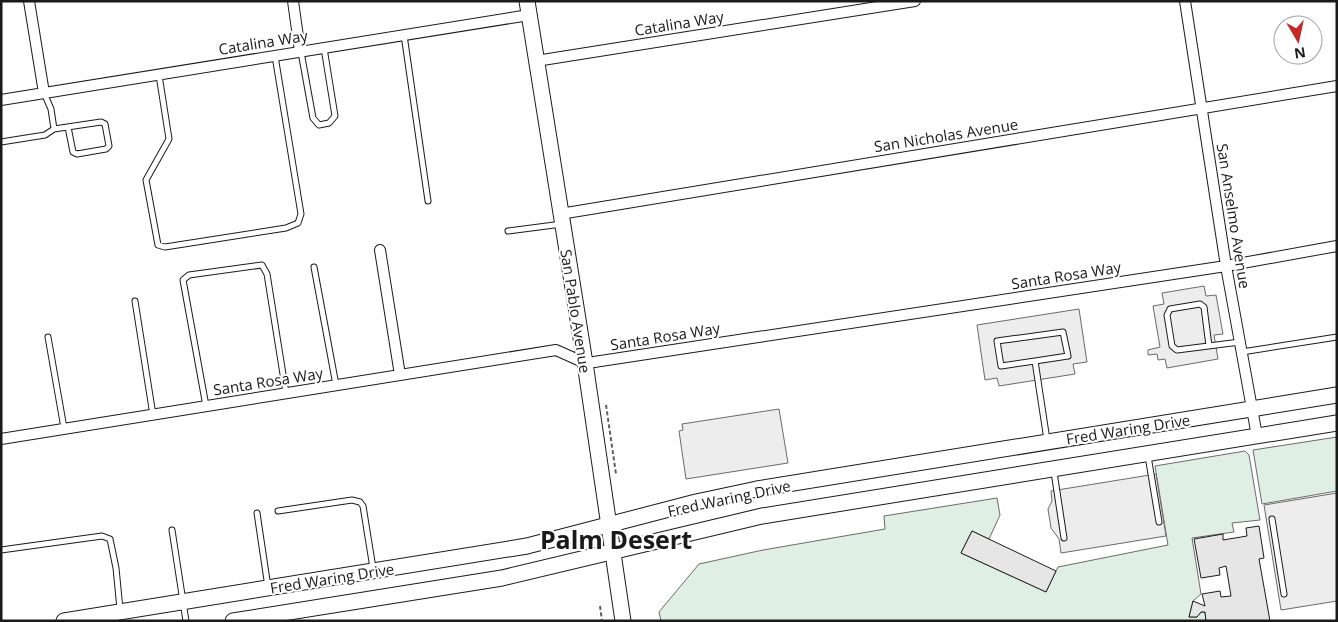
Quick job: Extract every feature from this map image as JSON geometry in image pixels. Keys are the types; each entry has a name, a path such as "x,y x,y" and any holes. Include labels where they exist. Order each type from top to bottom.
{"main road":[{"name":"San Pablo Avenue","path":"528,8 585,363 623,621"},
{"name":"Fred Waring Drive","path":"64,621 527,546 609,524 757,489 1337,395"},
{"name":"Fred Waring Drive","path":"233,621 468,584 762,516 1337,423"}],"street":[{"path":"29,1 44,93"},
{"path":"293,1 300,51"},
{"name":"Catalina Way","path":"536,61 915,1"},
{"name":"San Anselmo Avenue","path":"1185,1 1226,266 1257,436"},
{"name":"Catalina Way","path":"1,100 404,35 528,8"},
{"name":"San Nicholas Avenue","path":"561,219 1337,86"},
{"name":"Santa Rosa Way","path":"1,439 556,350 585,363 1226,266 1337,246"},
{"path":"380,250 400,375"}],"lane":[{"path":"404,35 428,202"},
{"path":"300,51 313,118 319,125 329,123 334,116 324,47"},
{"path":"159,74 169,139 146,180 158,245 165,247 286,228 298,223 301,214 275,55"},
{"path":"44,93 51,109 54,129"},
{"path":"1,142 45,135 54,129 101,122 105,124 109,146 106,150 78,154 73,152 68,127"},
{"path":"508,231 561,219"},
{"path":"206,406 183,280 189,275 262,265 267,274 286,394"},
{"path":"314,267 336,386"},
{"path":"135,301 153,414"},
{"path":"1209,346 1204,308 1200,304 1170,308 1167,315 1174,349 1209,346 1241,347 1337,337"},
{"path":"1063,332 1068,356 1035,361 1001,366 997,341 1063,332"},
{"path":"48,337 64,428"},
{"path":"1035,361 1047,443"},
{"path":"1148,454 1159,522"},
{"path":"1053,469 1064,538"},
{"path":"278,511 352,500 360,502 363,506 373,571"},
{"path":"257,513 268,588"},
{"path":"1272,519 1284,594"},
{"path":"172,530 186,621"},
{"path":"1,550 102,536 110,539 116,568 120,612"}],"path":[{"path":"600,606 602,621"}],"green space":[{"path":"1337,437 1337,491 1262,504 1253,450"},
{"path":"1245,451 1249,455 1260,520 1232,523 1234,532 1192,538 1201,594 1193,601 1189,617 1197,617 1201,612 1205,612 1206,621 661,621 659,612 699,564 763,550 885,529 884,516 997,498 1000,515 989,539 972,531 961,553 1046,592 1058,567 1168,545 1155,466"}],"shaded area":[{"path":"1204,286 1206,296 1216,295 1223,334 1214,335 1218,359 1167,368 1165,359 1158,360 1157,354 1148,355 1148,350 1160,347 1153,306 1164,304 1162,293"},
{"path":"1079,309 1087,362 1073,364 1075,374 999,386 997,378 985,380 977,325"},
{"path":"779,409 788,463 686,479 679,431 683,430 682,424"},
{"path":"1156,474 1166,536 1061,553 1059,539 1051,528 1048,509 1052,501 1051,491"},
{"path":"1337,493 1337,601 1281,610 1264,505"}],"building":[{"path":"1259,526 1264,558 1259,559 1270,621 1206,621 1205,612 1201,612 1197,617 1189,617 1193,601 1205,606 1202,594 1220,591 1221,597 1231,596 1226,566 1219,568 1220,575 1201,578 1194,539 1223,534 1223,540 1247,536 1246,528"},
{"path":"972,531 1056,571 1046,592 961,553"}],"district":[{"name":"Palm Desert","path":"616,539"}]}
